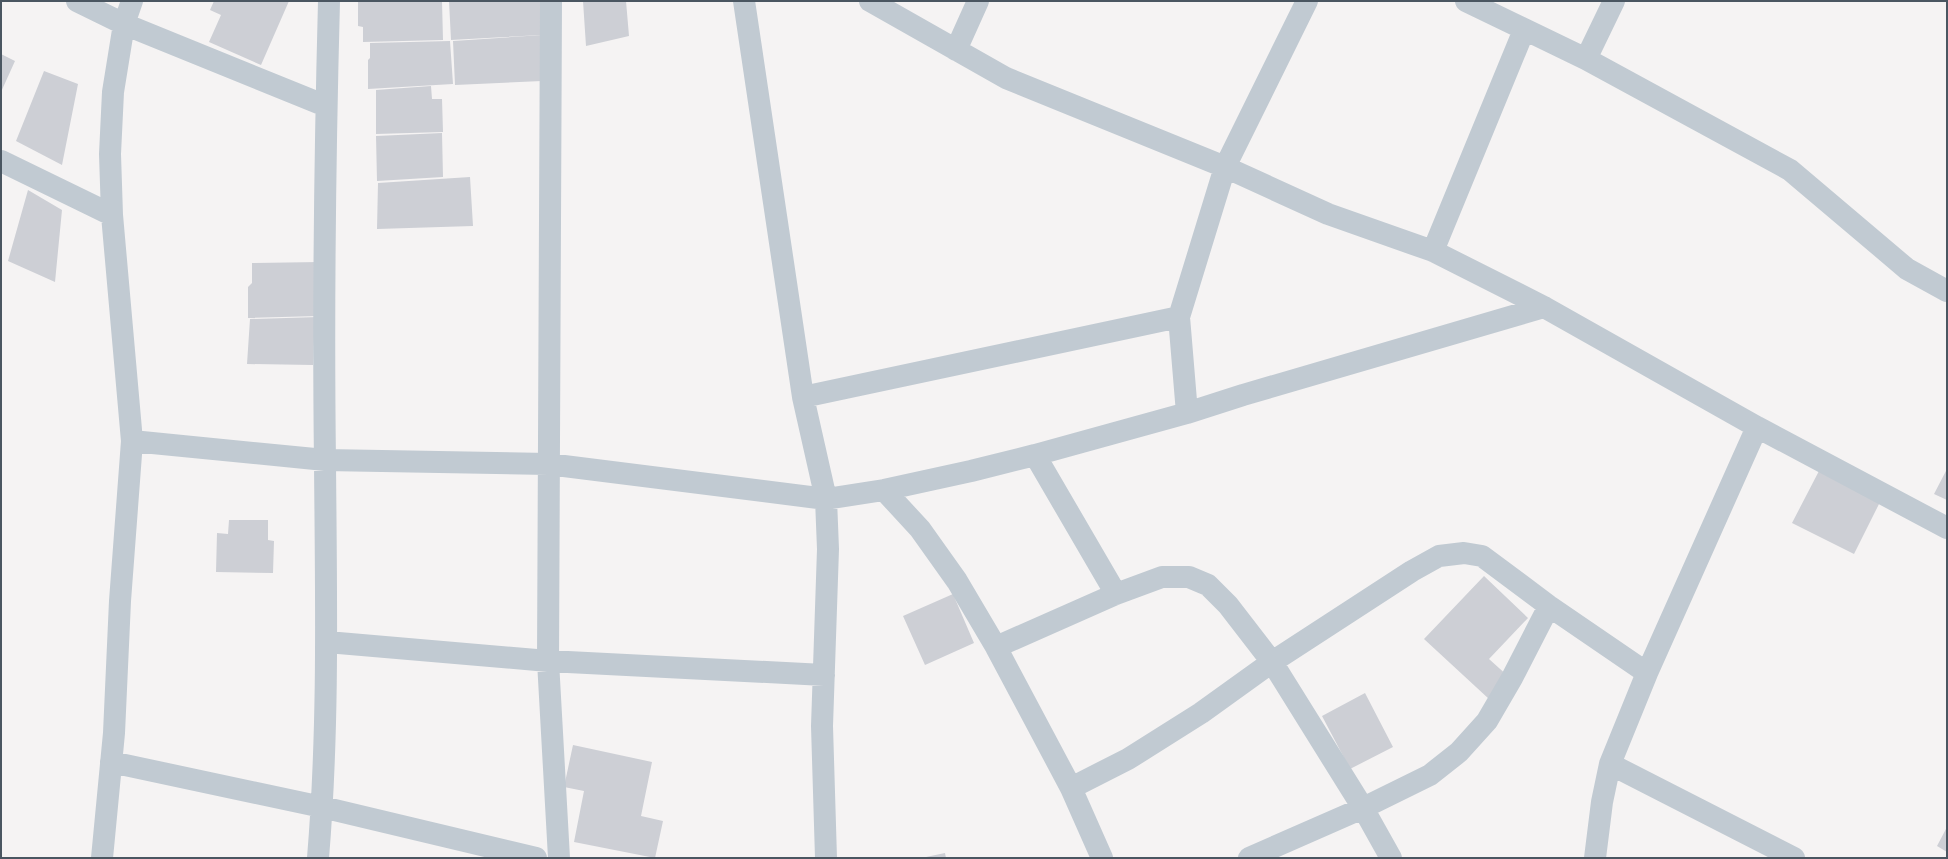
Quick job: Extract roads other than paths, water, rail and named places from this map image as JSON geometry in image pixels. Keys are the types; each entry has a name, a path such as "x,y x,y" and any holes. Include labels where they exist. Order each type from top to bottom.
{"street":[{"path":"77,1 124,24 326,106"},
{"path":"102,858 111,762 120,601 132,442 112,215 110,154 113,92 124,24 132,1"},
{"path":"318,858 322,807 327,642 325,460 326,106 329,1"},
{"path":"552,1 548,661 559,858"},
{"path":"744,1 803,396 826,499 828,549 822,726 826,858"},
{"path":"870,1 1006,78 1225,167 1328,214 1433,251 1544,307 1757,427 1947,528"},
{"path":"956,50 978,1"},
{"path":"1187,413 1179,317 1225,167 1306,1"},
{"path":"1466,1 1586,59 1790,170 1907,269 1947,291"},
{"path":"1586,59 1614,1"},
{"path":"1433,251 1524,30"},
{"path":"1,161 112,215"},
{"path":"132,442 325,460 548,464 826,499 884,490 1035,455 1187,413 1243,395 1544,307"},
{"path":"803,396 1179,317"},
{"path":"1595,858 1602,802 1610,764 1647,673 1757,427"},
{"path":"1035,455 1116,594"},
{"path":"884,490 920,529 957,581 996,647 1071,788 1102,858"},
{"path":"1071,788 1128,759 1201,713 1272,662 1412,571 1439,556 1464,553 1482,556 1549,606 1647,673"},
{"path":"996,647 1116,594 1162,578 1189,577 1208,585 1228,605 1272,662 1363,808 1391,858"},
{"path":"1250,858 1363,808 1430,775 1459,752 1487,721 1512,678 1549,606"},
{"path":"327,642 548,661 824,676"},
{"path":"111,762 322,807 536,858"},
{"path":"1610,764 1794,858"}]}
